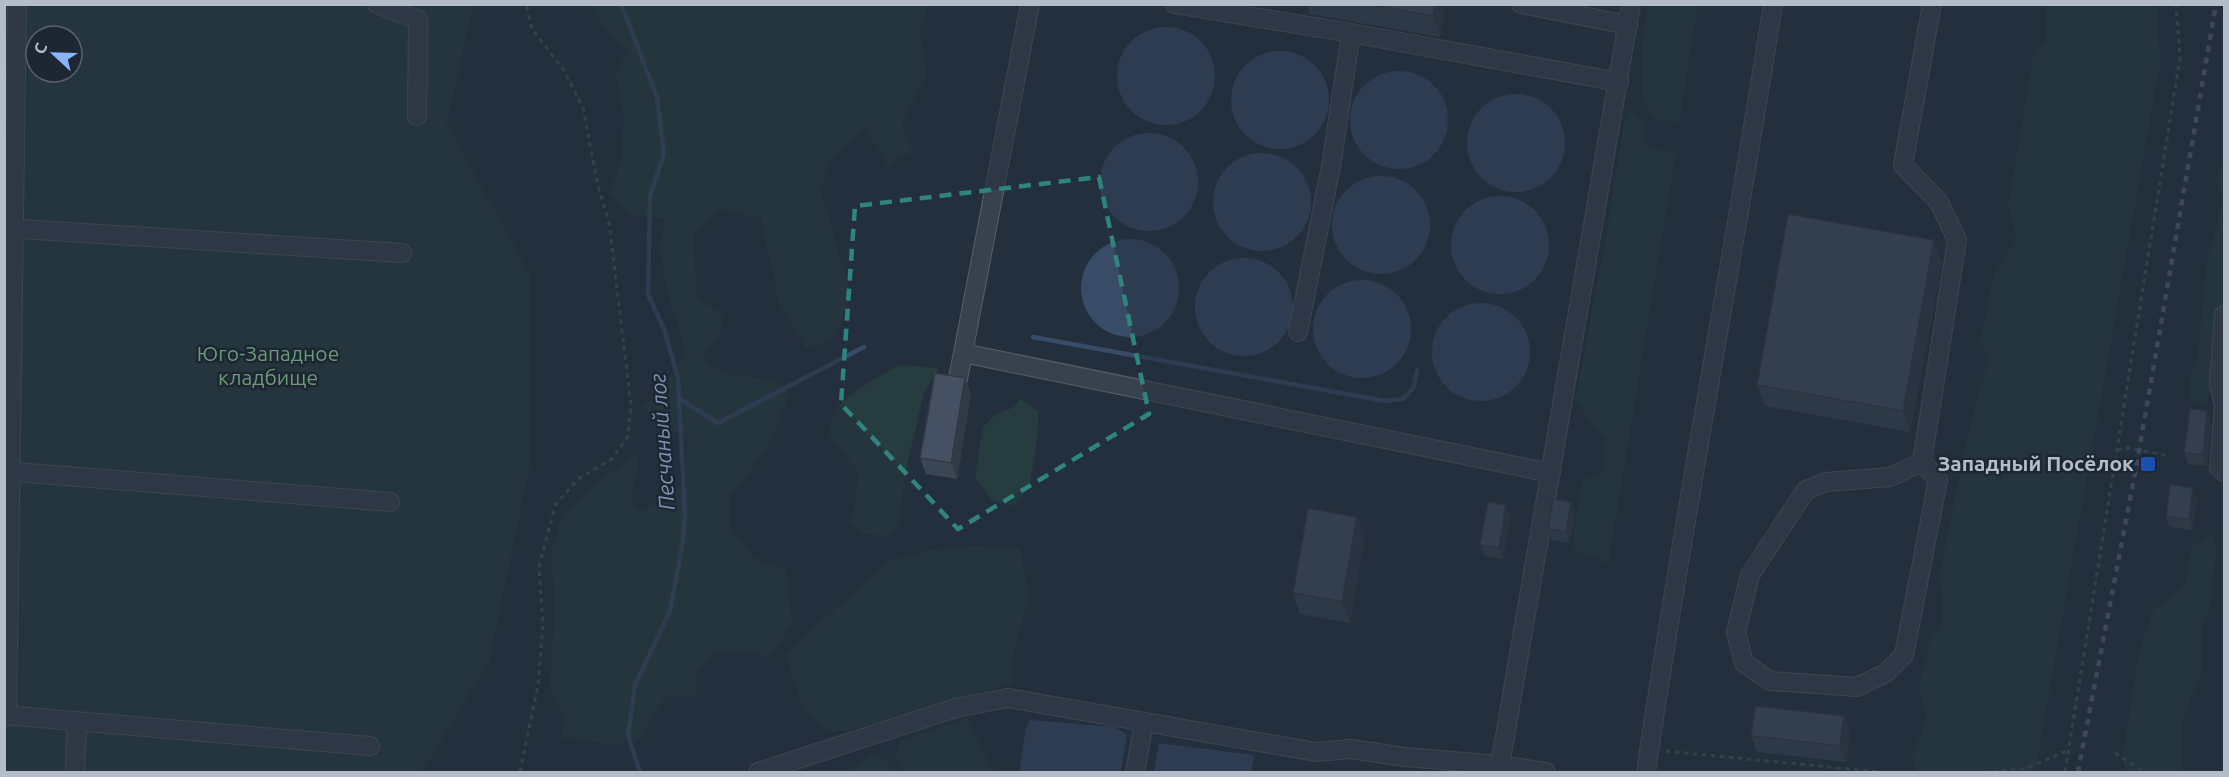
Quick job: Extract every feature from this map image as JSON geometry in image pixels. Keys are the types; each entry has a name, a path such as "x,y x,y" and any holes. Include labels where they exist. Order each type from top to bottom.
{"street":[{"path":"17,4 9,228 6,716 370,746"},
{"path":"377,4 418,20 417,116"},
{"path":"958,379 1030,4"},
{"path":"1174,4 1351,33 1619,82"},
{"path":"1521,4 1628,25"},
{"path":"1500,765 1631,4"},
{"path":"1646,772 1773,4"},
{"path":"1922,462 1958,240 1939,202 1903,165 1932,4"},
{"path":"1298,332 1331,166 1351,33"},
{"path":"9,228 402,253"},
{"path":"2224,315 2220,384 2224,405 2219,468 2224,472"},
{"path":"963,353 1551,473"},
{"path":"1922,462 1938,480 1904,655 1886,673 1857,687 1770,681 1744,663 1736,632 1750,575 1806,490 1826,482 1890,477 1922,462"},
{"path":"8,471 390,502"},
{"path":"758,772 956,708 1008,698 1316,752 1350,749 1404,765 1500,765 1546,772"},
{"path":"75,772 77,721"},
{"path":"1135,772 1144,723"}],"path":[{"path":"520,772 538,685 543,626 539,567 556,504 578,479 613,458 628,436 631,405 609,222 598,186 583,108 563,69 532,29 526,4"},
{"path":"2065,772 2180,58 2176,4"},
{"path":"2116,450 2128,448 2169,456"},
{"path":"1649,750 1880,772"},
{"path":"1984,772 2025,769 2068,750"},
{"path":"2115,753 2144,772"}],"highlighted area":[{"path":"1099,177 1149,414 958,529 841,404 855,206"}],"green space":[{"name":"Юго-Западное кладбище","path":"5,5 474,5 446,123 530,274 531,459 489,662 422,772 5,772"},
{"path":"587,5 929,5 920,31 927,76 902,124 912,151 888,166 865,127 834,156 820,187 851,296 833,340 806,348 779,303 761,218 720,209 694,235 696,296 723,316 719,335 702,357 725,374 773,380 790,395 766,450 731,496 730,526 753,557 786,570 792,624 770,657 746,651 714,651 696,676 697,696 666,695 637,742 611,744 560,737 566,719 550,691 555,605 551,554 563,514 592,486 637,453 637,471 631,501 643,511 680,486 689,440 657,423 643,406 663,390 686,351 667,292 659,245 666,219 629,215 610,193 621,161 624,115 615,73 627,53"},
{"path":"1648,5 1698,5 1679,122 1656,119 1643,101 1643,40"},
{"path":"2046,5 2157,5 2160,63 2035,772 1917,772 1912,758 1927,718 1919,685 1931,636 1943,620 1940,573 1965,448 1989,357 1980,342 1994,274 2016,240 2008,205 2034,51 2046,40"},
{"path":"1630,111 1645,121 1643,145 1676,153 1608,564 1572,548 1582,481 1603,471 1605,440 1575,401 1606,239 1624,122"},
{"path":"2224,158 2224,199 2216,180"},
{"path":"2224,199 2224,349 2206,404 2191,402 2190,381 2198,356 2207,259"},
{"path":"900,365 939,368 924,393 905,474 899,522 890,536 866,534 849,523 856,498 858,471 828,436 837,406 867,383"},
{"path":"1021,399 1039,412 1029,487 1015,508 992,500 975,478 983,427 996,414 1010,409"},
{"path":"2212,533 2216,552 2210,609 2201,630 2202,669 2182,721 2181,772 2125,772 2123,756 2139,653 2153,611 2185,586 2192,546"},
{"path":"975,546 1020,549 1029,597 1011,663 1014,683 847,731 827,731 802,709 787,656 822,621 890,561 929,550"},
{"path":"967,718 995,772 902,772 896,760 899,741"},
{"path":"876,752 896,772 845,772"}],"water":[{"path":"1166,27 1185,31 1201,41 1211,57 1215,76 1211,95 1201,111 1185,121 1166,125 1147,121 1131,111 1121,95 1117,76 1121,57 1131,41 1147,31"},
{"path":"1280,51 1299,55 1315,65 1325,81 1329,100 1325,119 1315,135 1299,145 1280,149 1261,145 1245,135 1235,119 1231,100 1235,81 1245,65 1261,55"},
{"path":"1399,71 1418,75 1434,85 1444,101 1448,120 1444,139 1434,155 1418,165 1399,169 1380,165 1364,155 1354,139 1350,120 1354,101 1364,85 1380,75"},
{"path":"1516,94 1535,98 1551,108 1561,124 1565,143 1561,162 1551,178 1535,188 1516,192 1497,188 1481,178 1471,162 1467,143 1471,124 1481,108 1497,98"},
{"path":"1149,133 1168,137 1184,147 1194,163 1198,182 1194,201 1184,217 1168,227 1149,231 1130,227 1114,217 1104,201 1100,182 1104,163 1114,147 1130,137"},
{"path":"1262,153 1281,157 1297,167 1307,183 1311,202 1307,221 1297,237 1281,247 1262,251 1243,247 1227,237 1217,221 1213,202 1217,183 1227,167 1243,157"},
{"path":"1381,176 1400,180 1416,190 1426,206 1430,225 1426,244 1416,260 1400,270 1381,274 1362,270 1346,260 1336,244 1332,225 1336,206 1346,190 1362,180"},
{"path":"1500,196 1519,200 1535,210 1545,226 1549,245 1545,264 1535,280 1519,290 1500,294 1481,290 1465,280 1455,264 1451,245 1455,226 1465,210 1481,200"},
{"path":"1130,239 1149,243 1165,253 1175,269 1179,288 1175,307 1165,323 1149,333 1130,337 1111,333 1095,323 1085,307 1081,288 1085,269 1095,253 1111,243"},
{"path":"1244,258 1263,262 1279,272 1289,288 1293,307 1289,326 1279,342 1263,352 1244,356 1225,352 1209,342 1199,326 1195,307 1199,288 1209,272 1225,262"},
{"path":"1362,280 1381,284 1397,294 1407,310 1411,329 1407,348 1397,364 1381,374 1362,378 1343,374 1327,364 1317,348 1313,329 1317,310 1327,294 1343,284"},
{"path":"1481,303 1500,307 1516,317 1526,333 1530,352 1526,371 1516,387 1500,397 1481,401 1462,397 1446,387 1436,371 1432,352 1436,333 1446,317 1462,307"},
{"path":"1030,720 1115,727 1127,735 1121,772 1019,772 1026,728"},
{"path":"1159,743 1254,755 1251,772 1154,772"}],"building":[{"path":"1365,4 1435,4 1433,16"},
{"path":"1788,214 1934,240 1903,411 1757,385"},
{"path":"935,373 965,378 951,463 920,458"},
{"path":"2190,409 2207,411 2203,455 2184,453"},
{"path":"2170,484 2193,488 2189,520 2166,516"},
{"path":"1553,499 1571,502 1566,532 1548,529"},
{"path":"1488,502 1506,505 1499,548 1480,545"},
{"path":"1308,508 1357,517 1342,602 1293,593"},
{"path":"1755,706 1844,716 1840,746 1751,736"}],"waterway":[{"name":"Песчаный лог","path":"621,4 657,97 664,154 650,196 648,294 665,332 678,378 685,516 682,547 670,611 635,685 628,735 640,772"},
{"path":"1033,337 1385,401 1403,399 1414,387 1417,370"},
{"path":"679,398 718,423 864,347"}],"railway":[{"path":"2078,772 2137,463 2216,4"}],"place":[{"name":"Западный Посёлок","path":"2148,464"}]}
